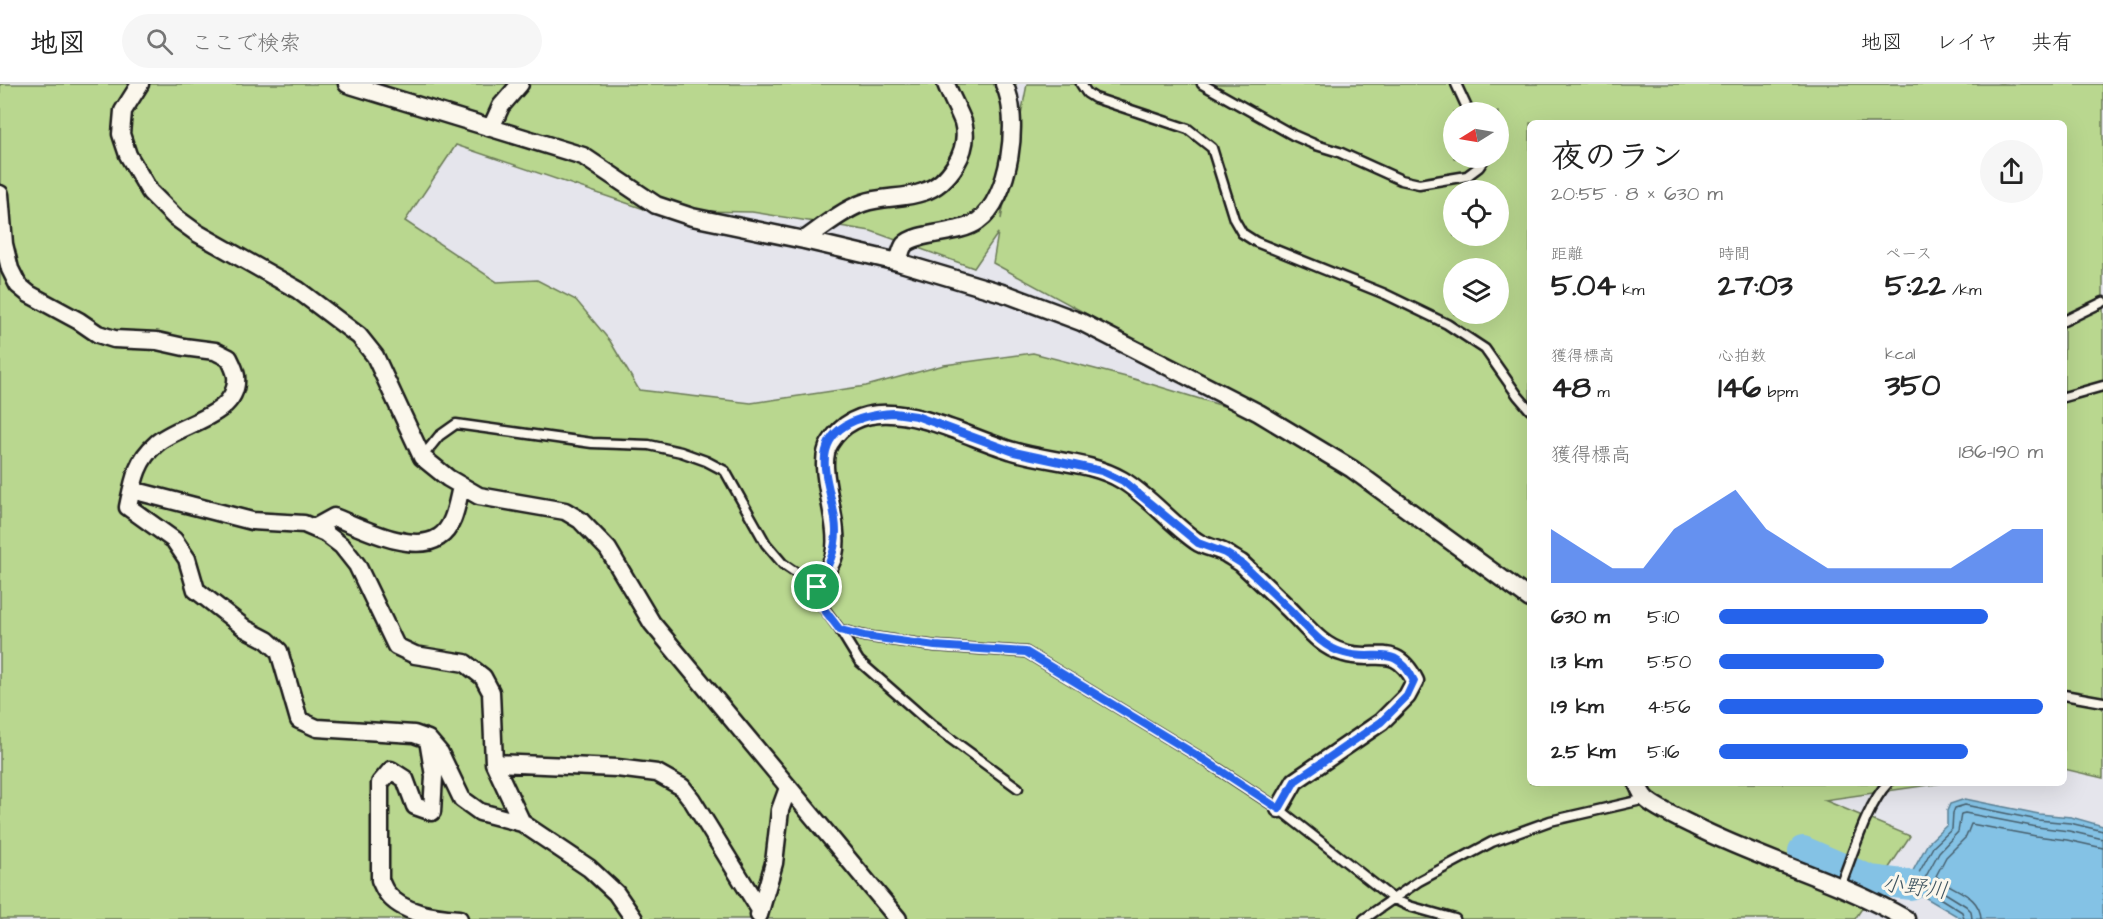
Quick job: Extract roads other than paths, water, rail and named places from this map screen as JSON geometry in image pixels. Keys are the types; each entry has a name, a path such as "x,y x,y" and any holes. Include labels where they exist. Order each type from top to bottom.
{"street":[{"path":"140,84 123,111 121,134 128,155 150,192 174,217 197,233 298,290 359,336 375,356 422,457 461,487 479,496 565,511 580,520 608,549 652,623 898,919"},
{"path":"347,84 583,156 656,205 692,217 898,262 1010,295 1081,322 1259,413 1352,470 1527,597"},
{"path":"490,128 501,106 520,84"},
{"path":"804,240 826,224 863,203 923,192 940,183 953,171 961,154 965,135 963,123 946,84"},
{"path":"898,262 903,246 914,239 967,228 981,219 994,202 1003,183 1011,137 1012,111 1008,91 1004,84"},
{"path":"0,194 4,244 10,269 18,285 29,294 98,334 114,339 157,341 215,351 230,358 236,375 235,391 225,406 157,443 142,458 135,471 128,507 174,540 187,559 196,590 246,629 267,640 279,651 299,720 317,728 414,734 428,740 440,753 462,799 480,812 522,823 589,868 616,892 634,919"},
{"path":"817,587 834,556 837,530 824,466 828,446 842,426 860,418 894,413 916,416 1014,452 1102,471 1123,481 1198,543 1225,553 1241,563 1322,643 1345,654 1388,656 1400,661 1408,668 1414,681 1407,696 1381,722 1295,781 1279,809"},
{"path":"314,528 334,517 402,543 421,543 440,537 446,529 452,520 461,487"},
{"path":"132,490 252,521 304,524 325,533 342,546 357,565 396,646 415,655 465,663 483,677 491,692 494,763 522,823"},
{"path":"428,740 434,776 432,812 415,806 405,779 391,770 380,783 380,880 387,893 404,907 433,916 459,919"},
{"path":"494,763 627,770 657,774 682,787 692,800 759,915"},
{"path":"1639,786 1646,799 1710,834 1840,886 1906,919"},
{"path":"759,915 774,863 780,810 788,788"}],"lane":[{"path":"1081,84 1087,93 1095,98 1188,129 1212,148 1234,219 1242,233 1256,242 1384,294 1447,324 1485,350 1527,406"},
{"path":"1202,84 1293,135 1339,152 1401,180 1419,184 1467,176 1478,168"},
{"path":"1456,84 1464,102"},
{"path":"2067,320 2103,302"},
{"path":"2067,396 2103,386"},
{"path":"422,457 439,436 456,424 592,443 649,445 681,452 725,471 766,544 783,564 817,587 823,608 859,661 932,725 1018,788"},
{"path":"840,630 864,636 935,646 1026,652 1206,761 1279,809 1392,898 1409,906 1455,919"},
{"path":"2067,696 2103,702"},
{"path":"1840,886 1866,822 1885,786"},
{"path":"1364,919 1419,881 1492,842 1550,821 1646,799"}],"water":[{"path":"1965,799 2039,814 2071,817 2103,826 2103,919 1962,919 1911,889 1870,884 1870,877 1901,880 1909,878 1928,843 1947,825 1947,811 1950,804"}],"waterway":[{"name":"小野川","path":"1803,851 1870,880 1911,885"}]}
